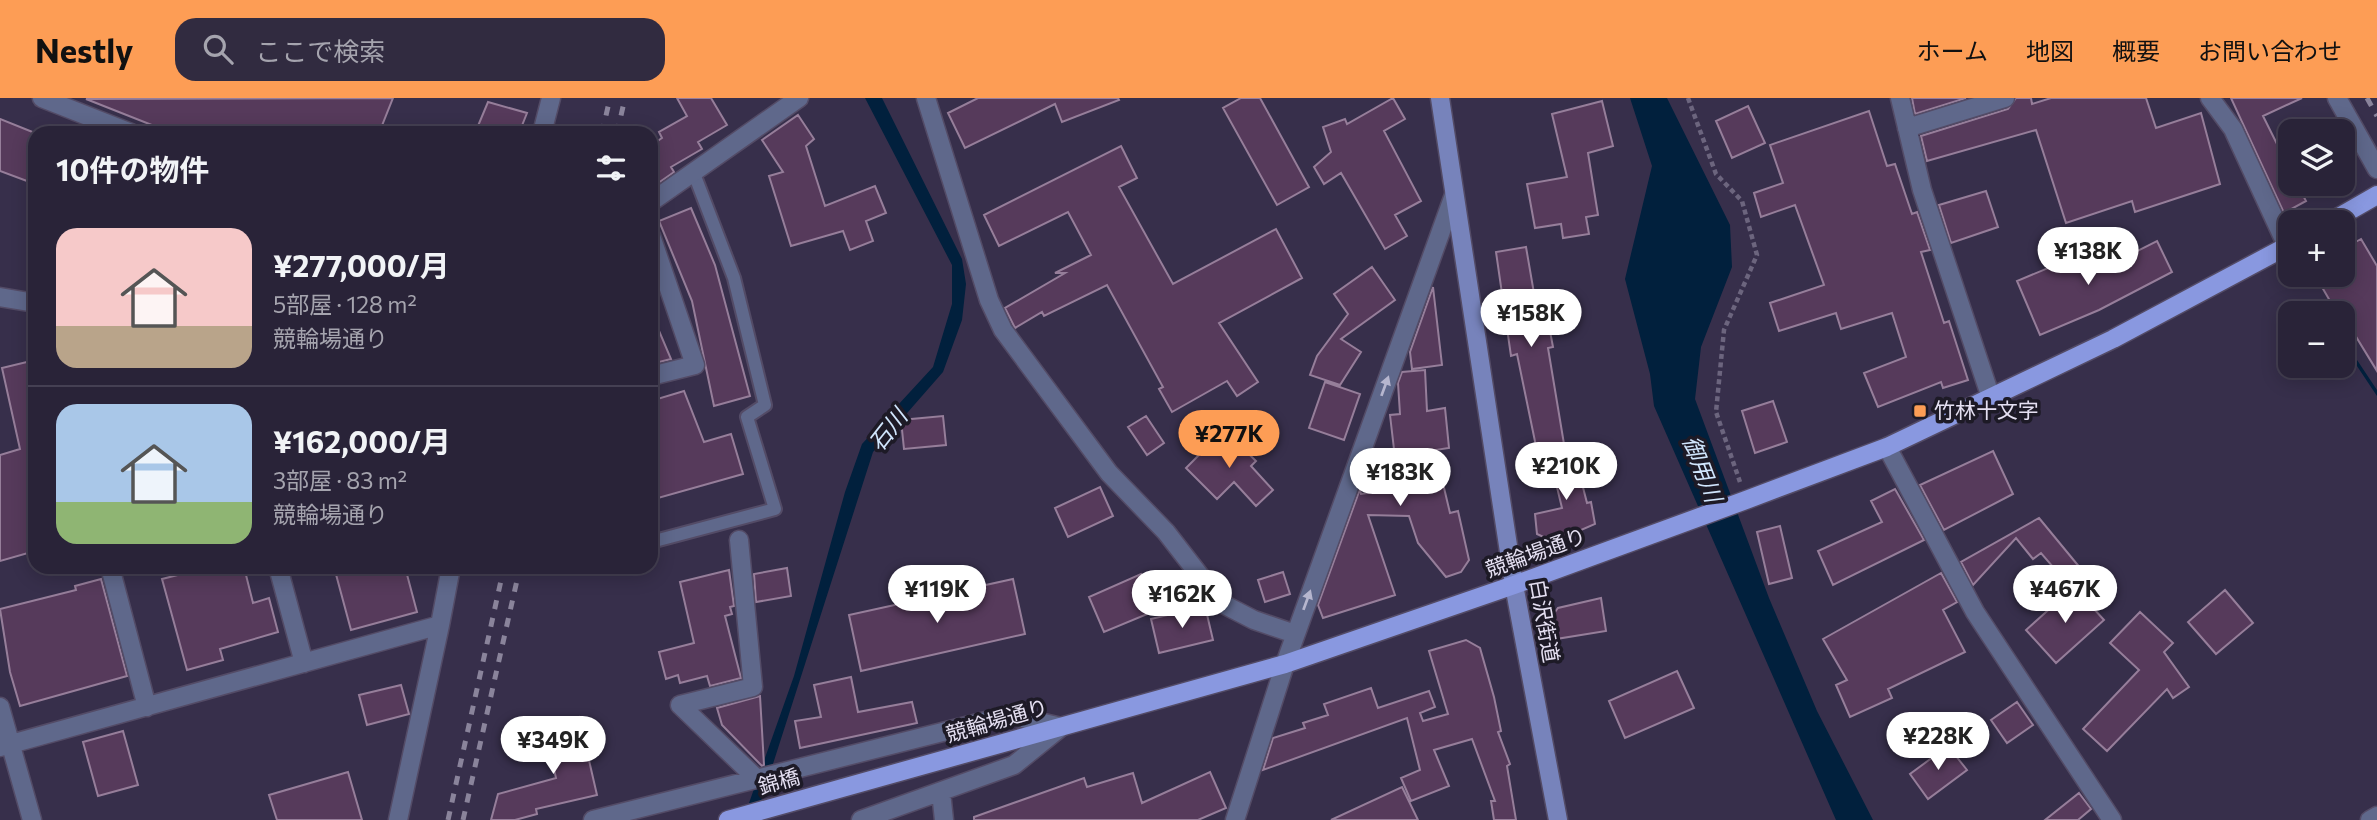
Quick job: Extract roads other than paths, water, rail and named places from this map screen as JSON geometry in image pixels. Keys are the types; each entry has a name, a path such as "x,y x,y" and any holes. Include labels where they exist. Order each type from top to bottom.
{"main road":[{"name":"白沢街道","path":"1440,98 1514,585 1558,820"},
{"path":"2351,210 2377,195"},
{"name":"競輪場通り","path":"842,788 1284,664 1514,585 1746,500 1887,447 2113,339 2278,251"},
{"name":"錦橋","path":"728,820 842,788"}],"street":[{"path":"42,98 113,126"},
{"path":"544,126 551,98"},
{"path":"658,197 799,98"},
{"path":"926,98 989,300 1003,330 1109,473 1166,532 1221,603 1254,620 1295,634"},
{"path":"1900,98 1922,190 1991,398"},
{"path":"1907,128 2005,98"},
{"path":"2210,98 2233,129 2278,222"},
{"path":"2337,98 2377,169"},
{"path":"1235,820 1284,664 1454,195"},
{"path":"658,257 695,365 658,374"},
{"path":"0,297 28,302"},
{"path":"1887,447 1975,612 2112,820"},
{"path":"738,540 753,687 680,705 756,778"},
{"path":"112,574 146,707"},
{"path":"280,574 304,663"},
{"path":"398,820 450,574"},
{"path":"5,746 440,625"},
{"path":"0,707 5,746 32,820"},
{"path":"593,820 1010,715 1061,727"},
{"path":"860,820 1014,765 1061,727"},
{"path":"941,792 944,820"},
{"path":"2370,820 2377,816"}],"lane":[{"path":"658,540 775,509 747,417 765,405 734,278 693,171"}],"water":[{"name":"石川","path":"865,98 882,98 962,259 966,284 962,320 943,372 873,452 755,820 743,820 794,676 845,492 862,444 933,367 952,304 952,265"},
{"name":"御用川","path":"1630,98 1667,98 1730,225 1732,267 1701,347 1695,399 1769,598 1817,711 1873,820 1836,820 1654,406 1650,374 1625,279 1652,166"},
{"path":"2355,357 2377,390 2377,396 2355,363"}],"railway":[{"path":"604,126 610,98"},
{"path":"619,126 625,98"},
{"path":"2367,98 2377,116"},
{"path":"448,820 502,574"},
{"path":"463,820 518,574"}],"place":[{"name":"竹林十文字","path":"1920,411"}]}
